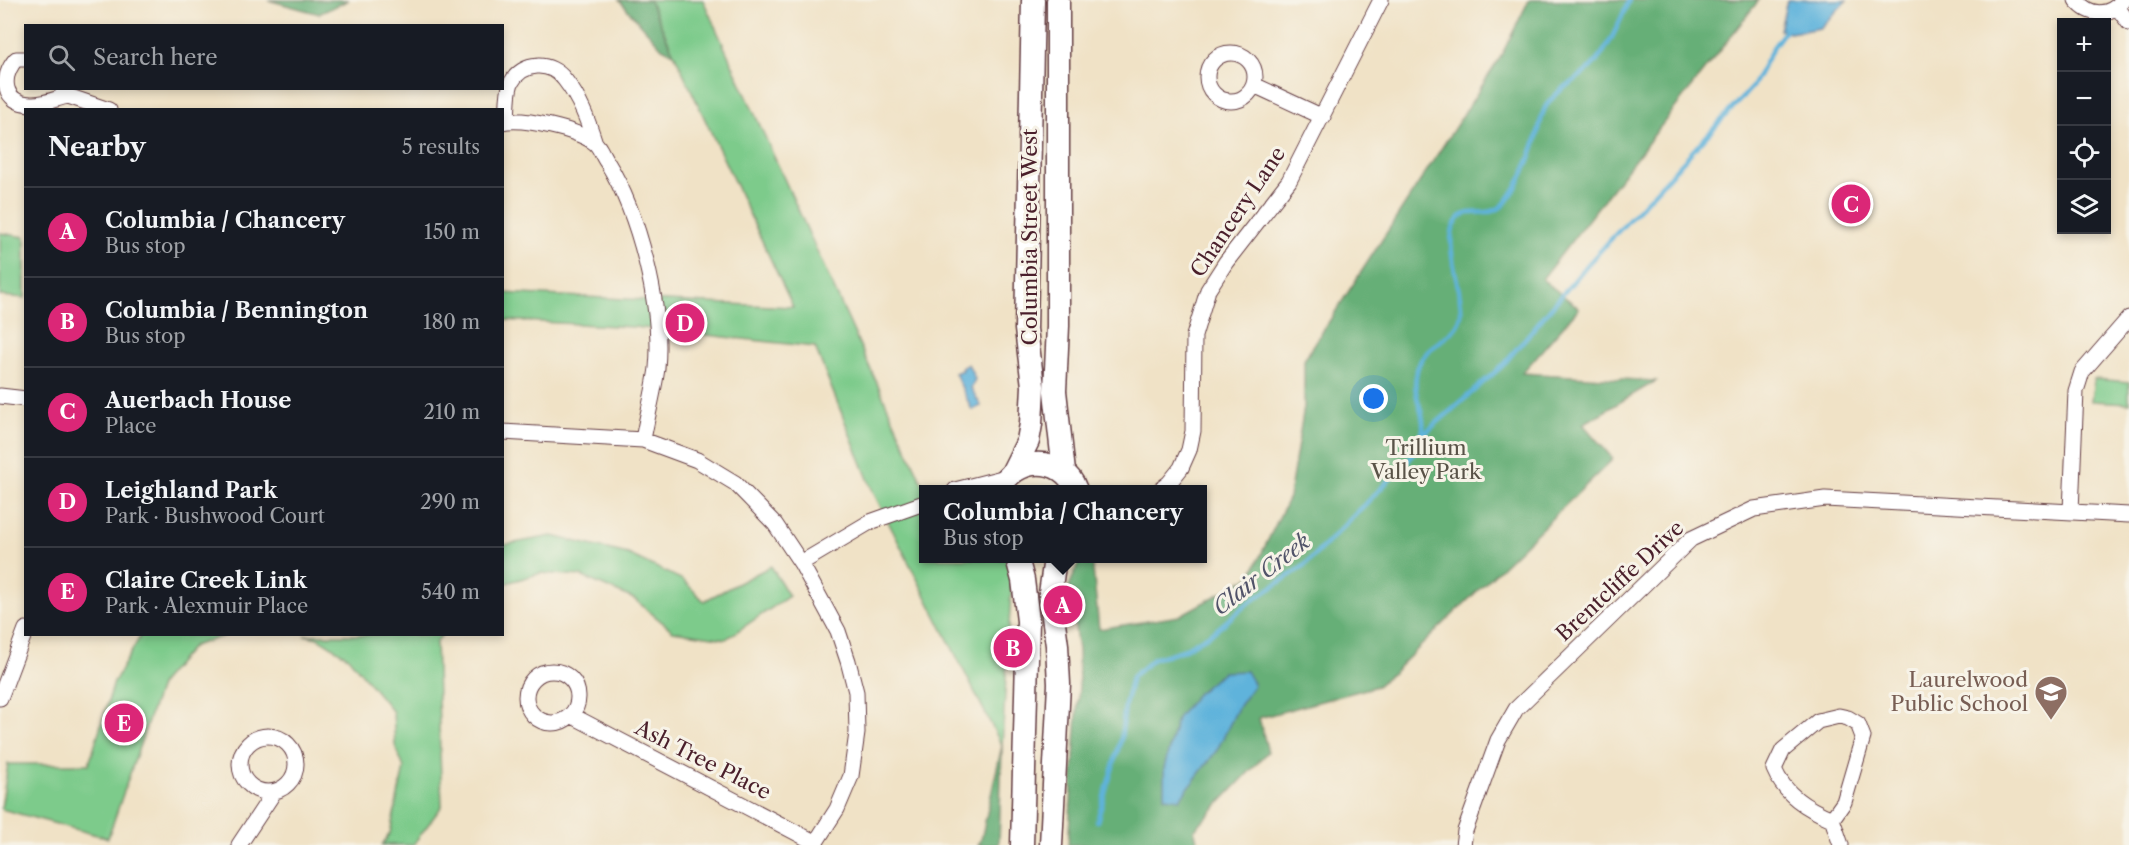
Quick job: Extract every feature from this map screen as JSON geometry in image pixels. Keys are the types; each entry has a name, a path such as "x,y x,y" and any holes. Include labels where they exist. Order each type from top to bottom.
{"main road":[{"name":"Columbia Street West","path":"1006,479 1028,441 1031,423 1033,386 1026,329 1033,0"},
{"name":"Columbia Street West","path":"1058,0 1058,326 1055,391 1074,484"},
{"path":"1006,479 1026,465 1039,463 1052,465 1074,484"},
{"path":"1018,563 1028,621 1022,845"},
{"path":"1051,845 1059,684 1057,645 1050,594 1054,563"}],"street":[{"name":"Chancery Lane","path":"1166,485 1181,468 1189,450 1193,431 1194,336 1208,290 1226,262 1289,181 1381,0"},
{"path":"2076,0 2086,10 2095,13 2104,13 2120,4 2129,23"},
{"path":"24,59 16,59 8,66 3,77 5,90 16,101 33,104 65,92 104,108"},
{"path":"595,143 565,129 542,124 505,121 511,84 521,72 531,66 549,67 564,78 578,100 595,143 619,181 639,234 651,282 656,324 657,368 643,440"},
{"path":"1254,84 1323,117"},
{"path":"2072,511 2076,391 2082,372 2129,318"},
{"path":"0,396 24,399"},
{"path":"504,432 643,440 697,460 735,483 775,524 801,563 838,632 856,692 857,733 850,776 837,809 815,844"},
{"path":"975,485 1006,479"},
{"name":"Brentcliffe Drive","path":"1463,845 1465,831 1498,740 1516,709 1691,539 1754,509 1825,499 2129,515"},
{"path":"801,563 870,522 919,505"},
{"path":"0,698 24,634"},
{"name":"Ash Tree Place","path":"571,715 815,844"},
{"path":"1832,819 1844,802 1863,737 1858,724 1839,716 1818,721 1782,750 1774,769 1781,785 1812,810 1832,819 1841,845"},
{"path":"239,845 274,792"}],"green space":[{"path":"268,0 349,0 319,14"},
{"path":"619,0 649,0 674,54 662,48"},
{"path":"649,0 703,0 923,485 919,485 919,563 1013,563 1002,746 874,494 815,347 634,327 504,320 504,293 793,307"},
{"name":"Trillium Valley Park","path":"1529,0 1759,0 1542,279 1579,308 1522,373 1656,381 1583,424 1613,459 1396,670 1377,686 1259,718 1268,752 1194,830 1199,845 1068,845 1079,685 1078,650 1069,586 1078,565 1092,563 1099,629 1179,616 1250,577 1289,497 1304,407 1304,360 1500,58"},
{"path":"0,233 24,237 24,298 0,296"},
{"path":"2094,379 2129,382 2129,403 2091,401"},
{"path":"552,536 628,554 683,580 704,601 771,566 789,596 726,639 673,631 634,599 581,576 541,573 504,584 504,545"},
{"path":"140,636 224,636 193,646 161,683 108,838 1,809 8,764 89,764 114,682"},
{"path":"309,636 441,636 436,642 442,806 413,845 382,845 390,833 404,768 395,745 393,712 348,657 318,638"},
{"path":"1002,746 999,845 978,845 981,840"}],"water":[{"path":"1787,0 1847,0 1820,28 1790,33 1780,30"},
{"path":"968,364 975,379 971,388 981,406 972,410 955,373"},
{"path":"1246,671 1254,685 1239,706 1217,750 1180,799 1164,797 1164,768 1177,718 1197,694 1223,672"}],"waterway":[{"name":"Clair Creek","path":"1097,821 1121,739 1125,705 1132,677 1153,659 1183,650 1215,631 1247,604 1304,566 1409,460 1418,445 1423,422 1416,394 1417,370 1426,353 1454,330 1461,314 1451,244 1455,224 1465,214 1492,211 1506,202 1528,163 1546,106 1597,60 1613,35 1629,0"},
{"path":"1423,435 1502,366 1588,264 1752,87 1774,46 1785,31"}],"place":[{"name":"Auerbach House","path":"1851,204"},
{"name":"Leighland Park","path":"685,323"},
{"name":"Columbia / Chancery","path":"1063,605"},
{"name":"Columbia / Bennington","path":"1013,648"},
{"name":"Laurelwood Public School","path":"2051,721"},
{"name":"Claire Creek Link","path":"124,723"}]}
